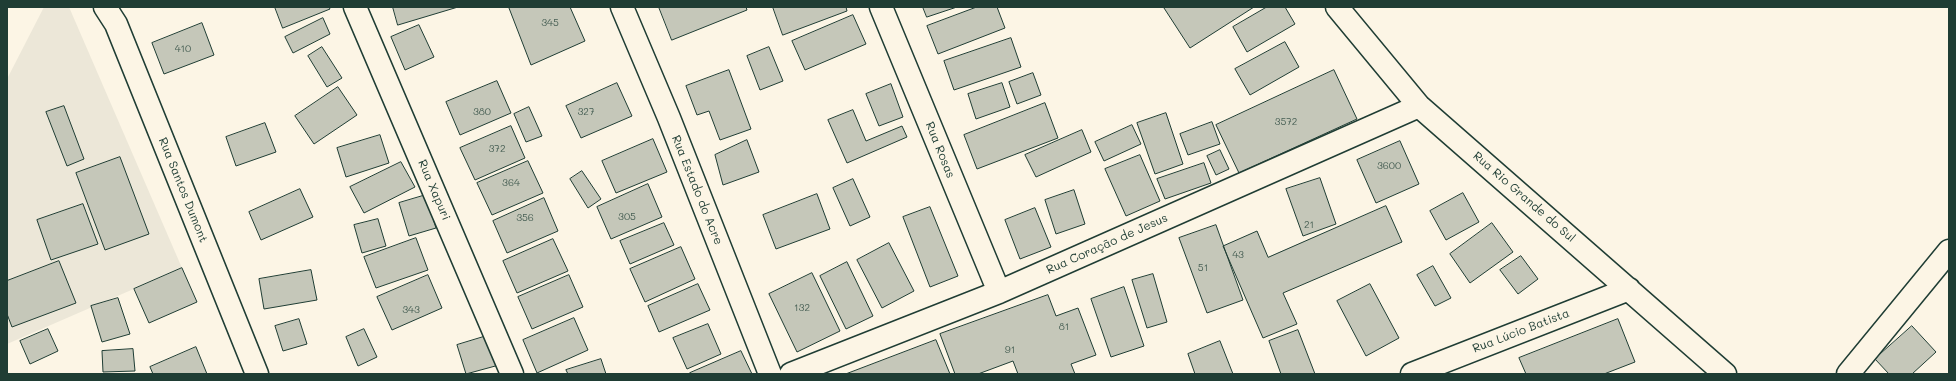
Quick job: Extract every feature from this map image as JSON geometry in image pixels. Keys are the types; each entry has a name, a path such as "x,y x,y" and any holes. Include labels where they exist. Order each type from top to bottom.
{"street":[{"name":"Rua Santos Dumont","path":"105,7 116,24 257,374"},
{"name":"Rua Xapuri","path":"355,7 512,374"},
{"name":"Rua Estado do Acre","path":"622,7 669,118 770,374"},
{"name":"Rua Rosas","path":"881,7 999,292"},
{"name":"Rua Rio Grande do Sul","path":"1337,7 1419,106 1725,374"},
{"name":"Rua Coração de Jesus","path":"791,374 999,292 1419,106"},
{"path":"1848,374 1949,251"},
{"name":"Rua Lúcio Batista","path":"1412,374 1629,289"}],"shaded area":[{"path":"44,7 69,7 182,268 7,344 7,79"}],"building":[{"path":"275,7 329,7 330,9 283,28"},
{"path":"393,7 458,7 398,25"},
{"path":"570,7 585,41 531,65 509,8"},
{"path":"659,7 746,7 747,10 672,40"},
{"path":"773,7 846,7 847,11 783,35"},
{"path":"923,7 957,7 927,17"},
{"path":"977,7 997,7 1005,28 938,54 927,26"},
{"path":"1254,7 1190,48 1164,8"},
{"path":"1267,7 1285,7 1295,24 1247,52 1233,27"},
{"path":"853,15 866,44 805,70 792,41"},
{"path":"323,18 330,34 293,53 285,37"},
{"path":"202,23 214,55 164,74 152,43"},
{"path":"419,25 434,57 405,70 391,37"},
{"path":"1011,38 1021,67 954,90 944,61"},
{"path":"1285,42 1299,67 1250,95 1235,69"},
{"path":"322,47 342,78 327,87 308,56"},
{"path":"769,47 783,81 760,90 747,56"},
{"path":"729,70 751,129 720,140 709,111 697,115 686,86"},
{"path":"1334,70 1357,119 1239,173 1216,125"},
{"path":"1033,73 1041,95 1017,104 1009,82"},
{"path":"497,81 511,113 460,135 446,102"},
{"path":"617,83 632,116 581,138 566,106"},
{"path":"1002,83 1010,107 976,119 968,94"},
{"path":"891,84 903,117 879,126 866,94"},
{"path":"338,87 357,115 314,144 295,116"},
{"path":"1045,103 1058,138 977,169 964,135"},
{"path":"64,106 84,159 67,166 46,112"},
{"path":"529,107 542,136 526,142 514,114"},
{"path":"853,110 866,141 902,126 907,137 847,163 828,120"},
{"path":"1166,113 1183,164 1155,174 1137,123"},
{"path":"1212,122 1220,144 1188,155 1180,134"},
{"path":"265,123 276,152 236,166 226,137"},
{"path":"1132,125 1141,144 1104,161 1095,142"},
{"path":"511,126 525,158 475,180 460,148"},
{"path":"1082,130 1091,152 1036,177 1025,155"},
{"path":"380,135 389,163 346,177 337,148"},
{"path":"653,139 667,172 616,193 602,161"},
{"path":"747,140 759,172 723,185 715,155"},
{"path":"1400,141 1419,184 1376,203 1357,160"},
{"path":"1220,150 1229,169 1216,175 1207,156"},
{"path":"1140,155 1160,201 1126,216 1105,169"},
{"path":"120,157 149,234 105,250 76,173"},
{"path":"528,161 543,193 492,215 477,183"},
{"path":"401,162 415,187 364,213 350,187"},
{"path":"1204,163 1211,183 1165,199 1157,179"},
{"path":"582,171 601,199 588,208 570,179"},
{"path":"1320,178 1336,224 1303,236 1286,189"},
{"path":"853,179 870,217 850,226 833,188"},
{"path":"648,184 662,217 611,239 597,207"},
{"path":"300,189 313,217 261,240 249,212"},
{"path":"1074,190 1085,224 1056,234 1045,200"},
{"path":"1463,193 1479,222 1446,240 1430,211"},
{"path":"817,194 830,229 776,249 763,215"},
{"path":"426,195 436,228 409,236 399,203"},
{"path":"544,198 558,231 507,253 493,221"},
{"path":"83,204 98,244 51,260 37,220"},
{"path":"1386,206 1402,242 1283,293 1297,324 1263,338 1223,246 1257,231 1268,257"},
{"path":"930,207 958,276 930,287 903,217"},
{"path":"1035,208 1051,247 1020,259 1005,220"},
{"path":"378,219 386,246 362,253 354,225"},
{"path":"664,223 674,245 630,264 620,241"},
{"path":"1492,223 1513,252 1470,283 1450,254"},
{"path":"1216,225 1243,300 1207,313 1179,238"},
{"path":"416,238 428,270 376,288 364,257"},
{"path":"553,239 568,271 517,293 503,261"},
{"path":"889,243 914,291 882,308 857,260"},
{"path":"681,247 695,279 645,302 630,269"},
{"path":"1521,256 1538,279 1518,294 1500,270"},
{"path":"59,261 76,303 12,327 7,314 7,281"},
{"path":"847,262 873,316 846,329 820,276"},
{"path":"1433,266 1451,298 1435,306 1417,275"},
{"path":"182,268 197,302 149,323 134,289"},
{"path":"311,270 317,300 264,309 259,279"},
{"path":"812,273 840,331 797,352 769,294"},
{"path":"1153,274 1167,322 1147,328 1132,280"},
{"path":"428,275 442,308 392,330 377,297"},
{"path":"569,275 583,307 532,329 518,297"},
{"path":"698,284 710,310 659,332 648,306"},
{"path":"1370,284 1399,338 1366,356 1337,301"},
{"path":"1124,287 1144,346 1111,357 1091,299"},
{"path":"1048,295 1056,316 1078,308 1096,355 1071,364 1075,374 1018,374 1013,361 978,374 955,374 940,334"},
{"path":"118,298 130,334 102,342 91,306"},
{"path":"574,318 588,350 537,373 523,340"},
{"path":"299,319 307,344 283,351 275,326"},
{"path":"1618,319 1635,362 1604,374 1526,374 1519,358"},
{"path":"708,324 721,354 687,369 673,338"},
{"path":"1912,326 1936,352 1912,374 1889,374 1875,359"},
{"path":"48,329 58,351 30,364 20,341"},
{"path":"364,329 377,357 358,366 346,337"},
{"path":"1298,330 1315,374 1281,374 1269,341"},
{"path":"490,335 499,365 466,374 457,345"},
{"path":"936,340 950,374 846,374"},
{"path":"1220,341 1233,374 1195,374 1188,354"},
{"path":"196,347 207,374 153,374 150,367"},
{"path":"133,349 135,371 103,372 102,351"},
{"path":"741,351 752,374 690,373"},
{"path":"601,359 606,374 568,374 566,370"}]}
